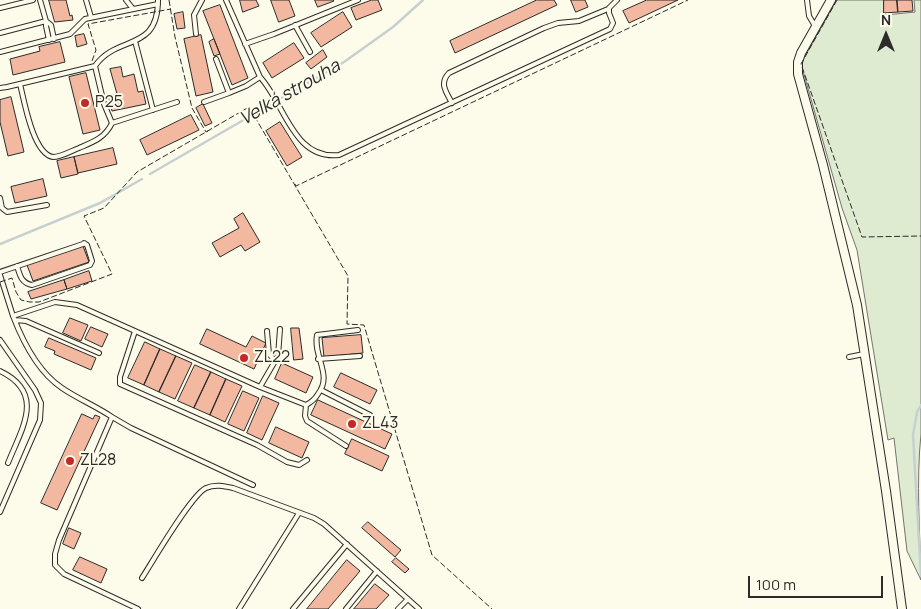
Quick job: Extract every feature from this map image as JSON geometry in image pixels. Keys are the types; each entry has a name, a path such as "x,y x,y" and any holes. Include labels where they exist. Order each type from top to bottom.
{"street":[{"path":"831,0 801,53 798,62 798,74 823,165 857,305 902,609"}],"lane":[{"path":"0,8 33,0"},
{"path":"40,0 49,40"},
{"path":"86,0 91,18"},
{"path":"126,0 133,9"},
{"path":"196,34 194,15 202,0"},
{"path":"226,0 260,77 297,135 314,152 337,155 610,28 613,24 608,9"},
{"path":"245,44 358,0"},
{"path":"452,103 443,83 449,73 544,28 558,23 579,21 608,9 617,0"},
{"path":"807,0 809,16 816,28"},
{"path":"0,52 70,34 83,20 158,2 154,25 135,41 104,55 95,66 0,88"},
{"path":"0,33 46,21"},
{"path":"46,21 51,25 54,39"},
{"path":"295,25 310,52"},
{"path":"135,41 153,110"},
{"path":"216,59 229,93"},
{"path":"95,66 104,104 112,123"},
{"path":"204,102 246,86 260,77"},
{"path":"20,84 33,134 46,154 50,156 62,155 99,140 106,134 112,123 177,102"},
{"path":"0,200 3,210 9,212 47,205"},
{"path":"17,266 22,279 32,285 90,265 92,261 87,245 84,244 17,266 0,273 14,318 30,351 53,382 67,391 98,407 131,428 253,485"},
{"path":"14,318 48,304 63,302 77,305 260,387 306,405 311,403 321,390 325,377 318,359 316,339 318,334 358,330"},
{"path":"14,318 26,321 99,353"},
{"path":"260,387 279,352 280,329"},
{"path":"135,331 120,377 120,384 257,445 287,462 300,465 307,460"},
{"path":"267,331 269,354 275,361"},
{"path":"0,340 35,390 42,409 38,426 0,512"},
{"path":"849,357 864,354"},
{"path":"318,359 360,356"},
{"path":"0,371 20,385 28,404 25,420 8,463"},
{"path":"321,390 370,415"},
{"path":"306,405 305,416 307,421 346,446"},
{"path":"112,417 59,540 54,560 57,568 64,574 138,609"},
{"path":"142,578 193,501 206,488 217,486 233,488 320,520 419,609"},
{"path":"239,609 299,513"},
{"path":"293,609 347,544"},
{"path":"346,609 377,571"},
{"path":"398,609 408,599"}],"green space":[{"path":"837,0 884,0 885,15 915,12 914,0 921,0 921,434 919,488 921,580 907,551 894,438 888,440 857,250 842,208 801,64"}],"building":[{"path":"49,0 66,0 70,16 72,15 73,20 55,22"},
{"path":"240,0 256,0 259,6 243,12"},
{"path":"271,0 289,0 295,16 279,22"},
{"path":"315,0 333,0 334,1 318,7"},
{"path":"372,0 378,0 382,10 356,20 351,8"},
{"path":"537,0 554,0 557,5 455,53 450,41"},
{"path":"571,0 585,0 588,7 576,12"},
{"path":"647,0 678,0 629,23 623,11"},
{"path":"884,0 897,0 898,12 884,13"},
{"path":"897,0 912,0 913,11 898,12"},
{"path":"220,5 248,78 232,85 203,11"},
{"path":"183,12 185,28 177,29 174,14"},
{"path":"343,12 352,27 321,47 311,33"},
{"path":"84,34 87,44 77,47 75,36"},
{"path":"201,35 213,92 196,96 184,39"},
{"path":"214,39 220,54 214,56 209,42"},
{"path":"60,42 65,62 13,75 10,59 40,51 39,47"},
{"path":"294,43 304,58 272,78 263,63"},
{"path":"323,50 327,57 311,69 306,63"},
{"path":"121,67 123,77 134,74 138,92 143,91 146,104 112,111 108,96 117,94 110,69"},
{"name":"P25","path":"86,73 100,130 83,134 69,77"},
{"path":"11,97 24,152 8,156 0,122 0,100"},
{"path":"203,104 212,123 205,126 196,108"},
{"path":"191,115 199,130 147,155 140,140"},
{"path":"280,122 302,157 287,166 266,131"},
{"path":"113,148 117,164 78,173 74,157"},
{"path":"74,157 78,174 61,178 57,161"},
{"path":"43,179 47,196 15,203 11,187"},
{"path":"243,213 260,242 245,251 241,245 220,257 212,243 239,228 234,219"},
{"path":"83,246 89,262 33,281 27,265"},
{"path":"89,271 92,281 67,289 64,280"},
{"path":"64,280 67,289 31,299 28,292"},
{"path":"70,318 88,325 81,341 63,333"},
{"path":"91,327 108,334 102,347 85,339"},
{"path":"291,328 299,328 303,359 294,360"},
{"name":"ZL22","path":"207,329 246,347 252,336 266,343 254,369 200,344"},
{"path":"361,335 363,353 324,357 322,338"},
{"path":"49,338 96,358 91,370 54,354 55,351 45,347"},
{"path":"145,342 160,349 144,385 128,378"},
{"path":"160,349 176,356 159,392 144,385"},
{"path":"176,356 192,363 175,399 159,392"},
{"path":"282,363 313,377 306,393 275,379"},
{"path":"195,365 211,372 194,408 178,401"},
{"path":"211,372 226,379 210,415 194,408"},
{"path":"341,373 377,390 370,404 334,387"},
{"path":"226,379 242,386 225,422 210,415"},
{"path":"243,391 259,398 244,431 228,424"},
{"path":"263,396 279,403 262,440 247,433"},
{"name":"ZL43","path":"318,400 392,434 385,449 311,415"},
{"name":"ZL28","path":"82,414 93,419 95,415 100,417 57,510 41,503"},
{"path":"276,427 309,442 302,458 269,443"},
{"path":"352,439 389,456 382,471 345,454"},
{"path":"368,522 401,550 395,557 362,528"},
{"path":"69,528 81,533 74,549 63,544"},
{"path":"80,557 107,569 101,583 73,570"},
{"path":"396,558 409,569 405,573 392,562"},
{"path":"347,560 360,571 328,609 307,609"},
{"path":"375,584 389,595 376,609 354,609"}],"waterway":[{"name":"Velká strouha","path":"150,174 344,62 393,27 423,0"},
{"name":"Velká strouha","path":"0,244 100,203 142,179"},
{"path":"921,405 917,412 913,435 921,576"}],"fence":[{"path":"169,0 175,37 192,108 206,132 208,131"},
{"path":"295,184 296,186 688,0"},
{"path":"837,0 801,64 862,237 921,236"},
{"path":"92,61 96,50 88,24 171,9"},
{"path":"0,282 12,278 16,292 21,300 39,302 112,274 84,216 104,208 137,172 249,107 348,276 347,324 364,325 432,555 492,609"}],"place":[{"name":"P25","path":"85,103"},
{"name":"ZL22","path":"244,358"},
{"name":"ZL43","path":"352,424"},
{"name":"ZL28","path":"70,461"}]}
